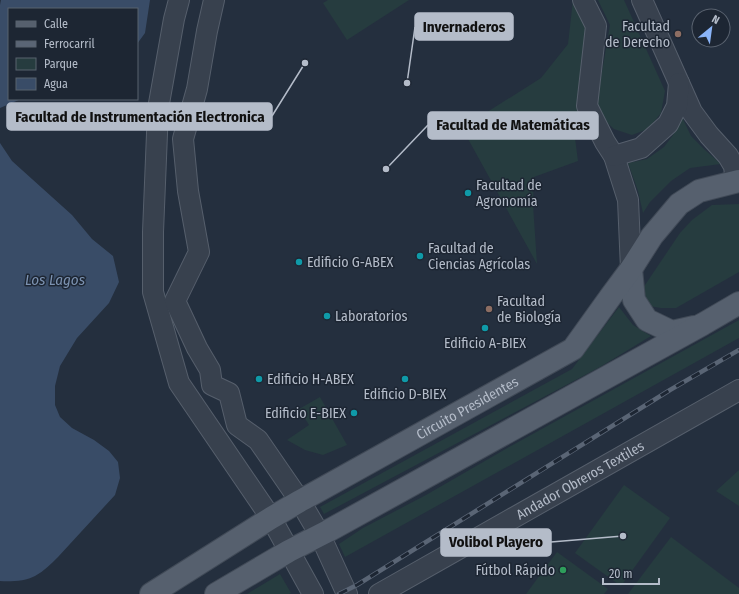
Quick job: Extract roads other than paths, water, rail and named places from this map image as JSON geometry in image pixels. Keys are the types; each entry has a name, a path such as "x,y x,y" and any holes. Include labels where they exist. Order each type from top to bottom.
{"main road":[{"name":"Circuito Presidentes","path":"151,594 300,501 573,349 631,269 652,236 679,204 699,191 736,181"},
{"path":"631,269 634,300 647,320 672,332 703,324"},
{"path":"216,594 289,551 739,303"}],"street":[{"path":"179,0 174,19 158,109 153,232 153,292 179,383 271,518 313,594"},
{"path":"214,0 197,89 182,139 188,191 199,252 175,301 197,348 210,370 212,385 229,393 237,425 258,440 300,501 320,535 347,594"},
{"path":"583,0 596,26 587,106 614,156 628,200 631,269"},
{"path":"642,0 692,112 709,135 728,156 734,166 736,181"},
{"path":"614,156 641,148 668,124 677,106 679,83"},
{"name":"Andador Obreros Textiles","path":"379,594 739,390"}],"water":[{"path":"1,0 150,0 145,33 138,43 138,8 8,8 8,100 19,100 0,108"},
{"name":"Los Lagos","path":"0,143 12,161 72,215 92,239 113,256 119,282 109,303 77,338 60,366 55,386 55,405 60,417 72,428 94,440 109,451 118,462 120,478 115,495 58,557 44,570 31,578 8,581 0,581"}],"railway":[{"path":"339,594 357,585 670,390 739,350"}],"place":[{"name":"Facultad de Derecho","path":"678,34"},
{"name":"Facultad de Instrumentación Electronica","path":"305,63"},
{"name":"Invernaderos","path":"407,83"},
{"name":"Facultad de Matemáticas","path":"386,169"},
{"name":"Facultad de Agronomía","path":"468,193"},
{"name":"Facultad de Ciencias Agrícolas","path":"420,256"},
{"name":"Edificio G-ABEX","path":"299,262"},
{"name":"Facultad de Biología","path":"489,309"},
{"name":"Laboratorios","path":"327,316"},
{"name":"Edificio A-BIEX","path":"485,328"},
{"name":"Edificio H-ABEX","path":"259,379"},
{"name":"Edificio D-BIEX","path":"405,379"},
{"name":"Edificio E-BIEX","path":"354,413"},
{"name":"Volibol Playero","path":"623,536"},
{"name":"Fútbol Rápido","path":"563,570"}]}
